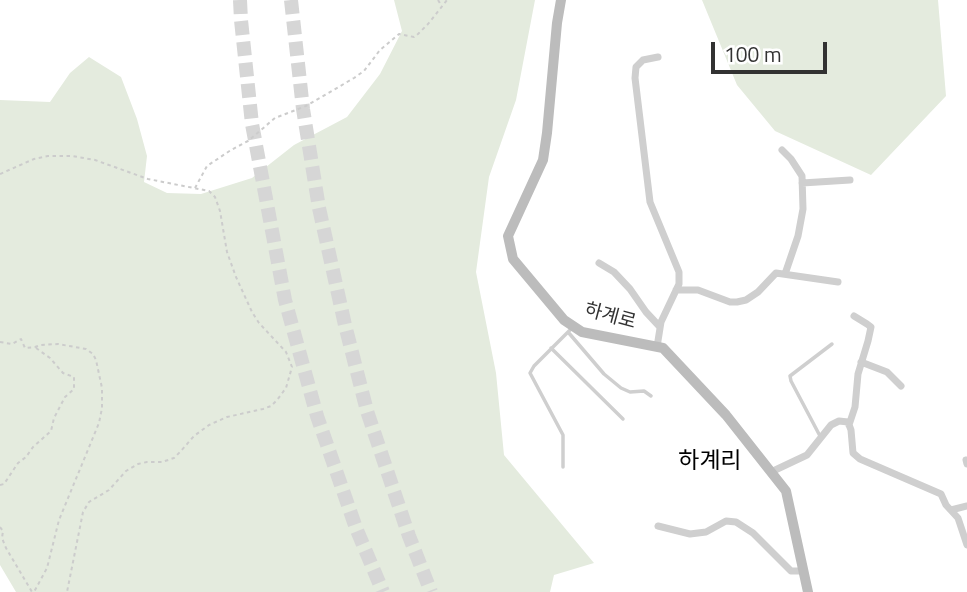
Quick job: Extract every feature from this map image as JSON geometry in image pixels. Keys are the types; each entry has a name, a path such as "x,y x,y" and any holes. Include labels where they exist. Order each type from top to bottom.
{"street":[{"name":"하계로","path":"561,0 543,160 508,236 513,259 571,329 663,348 726,415 786,491 808,592"},
{"path":"657,347 661,322 679,284 679,272 650,202 635,78 636,67 643,60 658,57"},
{"path":"782,150 802,176 803,209 798,236 785,274"},
{"path":"802,183 850,180"},
{"path":"599,263 614,272 631,289 660,327"},
{"path":"676,290 698,290 737,302 758,292 776,273 838,282"},
{"path":"849,425 870,327 854,316"},
{"path":"861,362 887,372 901,386"},
{"path":"771,472 807,455 831,425 839,421 848,422 853,453 860,459 941,494 946,505 958,518 967,545"},
{"path":"951,510 967,506"},
{"path":"658,526 690,534 706,533 726,521 736,522 753,533 791,571 803,570"}],"lane":[{"path":"564,467 563,435 530,373 571,329 604,374 621,388 630,392 645,391 651,396"},
{"path":"821,438 790,381 790,376 832,344"},
{"path":"551,348 623,419"}],"path":[{"path":"438,0 442,6"},
{"path":"195,189 207,166 248,141 275,118 306,106 364,71 380,50 399,34 414,37 425,28 447,0"},
{"path":"0,174 34,159 72,156 106,164 148,179 209,191 215,197 222,218 236,277 255,316 289,356 292,366 282,395 271,406 227,417 209,425 194,436 174,458 138,464 123,474 109,490 89,502 83,512 68,592"},
{"path":"0,342 12,344 21,339 25,348 66,345 90,351 96,360 102,395 99,422 59,520 47,568 33,592 6,548 0,527"},
{"path":"0,485 4,484 18,463 51,431 54,418 65,397 74,389 74,377 63,373 50,358 35,347"}],"shaded area":[{"path":"394,0 535,0 516,100 489,177 476,272 496,373 504,455 594,563 554,575 550,592 16,592 0,565 0,100 50,102 70,73 89,57 121,77 147,156 144,182 167,193 201,194 252,178 294,145 347,117 380,74 402,31"},
{"path":"702,0 938,0 946,96 871,175 775,131 737,85"}],"tunnel":[{"path":"240,0 252,124 285,300 317,416 356,528 383,592"},
{"path":"291,0 303,109 319,208 345,325 367,411 431,592"}],"district":[{"name":"하계리","path":"710,462"}]}
